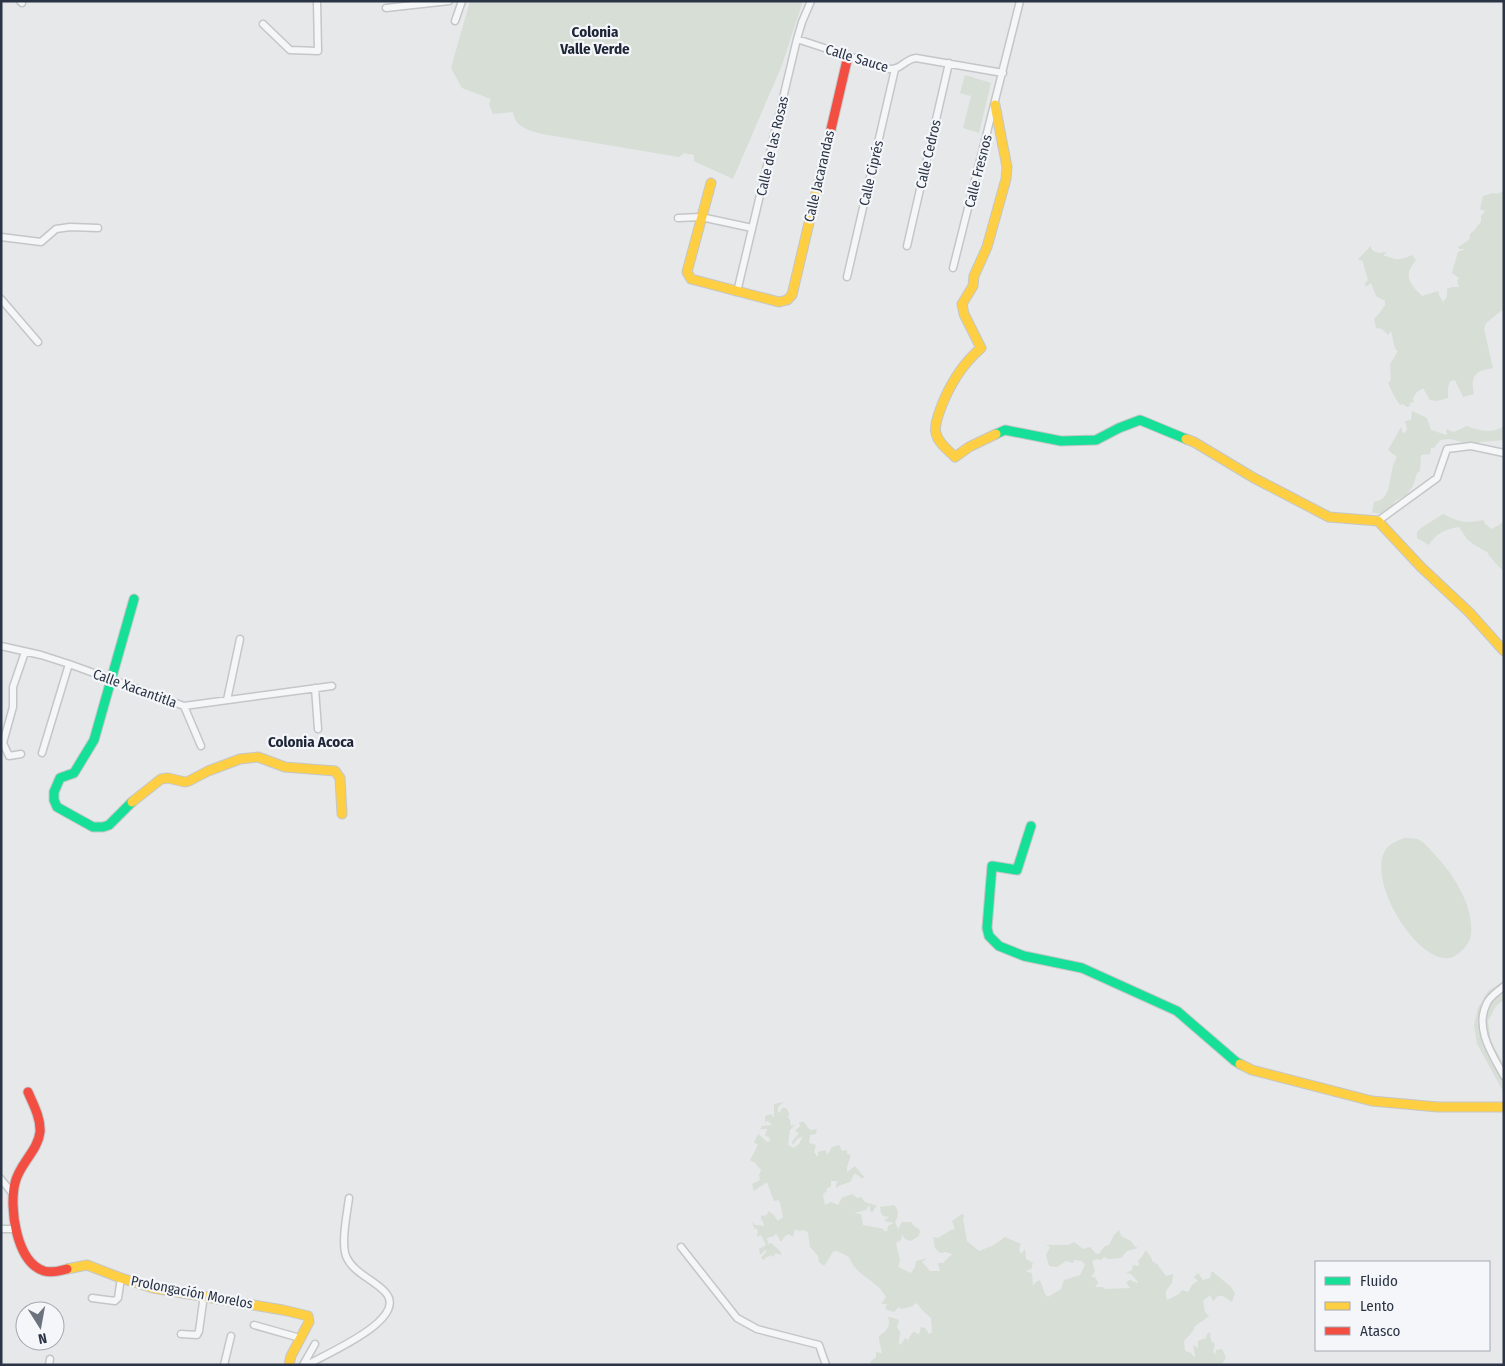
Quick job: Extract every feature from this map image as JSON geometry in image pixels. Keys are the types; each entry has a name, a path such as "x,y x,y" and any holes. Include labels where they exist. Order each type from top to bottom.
{"street":[{"path":"263,24 290,50 318,51 317,1"},
{"path":"386,8 449,1"},
{"path":"455,22 462,1"},
{"name":"Calle de las Rosas","path":"737,292 797,38 812,1"},
{"name":"Calle Fresnos","path":"953,268 1020,1"},
{"name":"Calle Sauce","path":"797,38 888,69 901,67 909,59 916,58 1003,73"},
{"name":"Calle Jacarandas","path":"737,292 779,302 787,300 792,295 848,56"},
{"name":"Calle Cedros","path":"907,246 950,63"},
{"name":"Calle Ciprés","path":"847,277 895,69"},
{"path":"995,105 1004,142 1007,167 1006,179 987,246 974,276 973,286 962,304 964,314 981,348 969,357 951,381 943,401 935,432 955,457 968,447 1005,430 1060,441 1096,440 1140,420 1194,442 1254,478 1328,517 1378,521 1437,478 1447,449 1471,446 1504,453"},
{"path":"712,183 687,272 691,279 737,292"},
{"path":"678,218 702,217 752,228"},
{"path":"1,237 41,242 56,229 70,227 98,228"},
{"path":"1,299 38,342"},
{"path":"1378,521 1421,567 1469,612 1504,651"},
{"path":"134,599 94,740 74,773 60,778 54,800 57,807 93,827 103,827 109,825 138,796 161,779 168,778 185,782 240,759 258,758 285,767 335,771 340,778 342,814"},
{"path":"226,700 240,639"},
{"name":"Calle Xacantitla","path":"1,646 69,664 184,706 332,686"},
{"path":"22,754 9,756 3,743 14,707 13,687 25,652"},
{"path":"42,753 69,664"},
{"path":"315,688 318,729"},
{"path":"184,706 201,746"},
{"path":"1031,826 1017,870 992,866 986,928 989,936 999,946 1024,956 1082,968 1177,1011 1235,1062 1252,1070 1372,1101 1438,1107 1504,1107"},
{"path":"1504,986 1487,1001 1482,1018 1485,1040 1504,1076"},
{"path":"1,1229 15,1229 12,1193 17,1173 38,1142 40,1132 39,1122 28,1092"},
{"path":"1,1179 12,1193"},
{"path":"307,1365 366,1333 384,1316 390,1306 390,1299 387,1293 361,1273 346,1255 344,1242 349,1198"},
{"name":"Prolongación Morelos","path":"15,1229 20,1246 27,1256 42,1270 56,1272 87,1265 153,1288 204,1295 308,1316 309,1322 300,1338"},
{"path":"681,1247 737,1318 757,1329 819,1344 826,1365"},
{"path":"92,1298 115,1301 118,1298 121,1278"},
{"path":"181,1334 197,1335 204,1295"},
{"path":"254,1325 300,1338 289,1365"},
{"path":"224,1365 231,1336"},
{"path":"303,1365 315,1344"}],"shaded area":[{"path":"470,1 803,1 782,65 733,179 694,161 694,155 684,153 679,157 542,134 527,130 520,125 513,112 493,114 489,104 491,99 462,88 451,68"},
{"path":"965,75 991,83 979,133 963,128 971,96 960,93"},
{"path":"1504,190 1504,311 1501,311 1486,323 1484,329 1493,368 1475,375 1473,382 1474,394 1463,397 1455,380 1450,381 1448,398 1437,401 1430,400 1423,388 1417,392 1413,398 1414,402 1410,403 1410,406 1400,405 1388,383 1391,380 1390,364 1398,351 1395,349 1391,331 1388,335 1382,329 1376,328 1374,319 1385,305 1385,301 1376,296 1371,283 1366,287 1365,283 1368,280 1363,261 1358,260 1370,246 1373,251 1379,253 1387,252 1383,256 1395,259 1402,259 1412,255 1416,260 1409,275 1411,283 1422,296 1438,291 1443,302 1447,297 1447,289 1459,287 1457,281 1459,278 1452,273 1458,252 1465,249 1459,249 1458,247 1469,240 1470,234 1481,222 1481,216 1485,211 1480,209 1483,196 1493,193 1498,194"},
{"path":"1412,411 1427,418 1431,430 1447,435 1446,429 1454,432 1467,426 1491,431 1504,426 1504,440 1480,442 1474,445 1450,439 1440,440 1434,448 1431,448 1430,454 1421,455 1420,471 1417,473 1413,486 1406,495 1395,501 1388,514 1372,513 1374,502 1381,500 1388,490 1397,457 1388,450 1401,427 1403,434 1407,430 1405,421 1411,420"},
{"path":"1443,514 1462,522 1483,520 1491,529 1504,521 1504,572 1487,552 1467,539 1459,527 1442,532 1429,545 1417,538 1417,532 1421,528"},
{"path":"1405,838 1417,839 1428,847 1455,880 1466,901 1471,923 1471,934 1470,940 1459,953 1446,958 1432,954 1417,942 1403,925 1391,904 1383,884 1381,864 1386,849 1395,842"},
{"path":"1504,981 1504,1000 1496,1006 1488,1021 1491,1042 1504,1065 1504,1093 1477,1044 1474,1025 1478,1008 1488,991"},
{"path":"784,1102 778,1107 778,1113 783,1107 787,1109 791,1126 795,1125 790,1130 788,1145 794,1148 799,1144 803,1136 797,1139 793,1145 792,1142 799,1133 795,1131 800,1126 799,1122 804,1122 811,1130 817,1129 816,1134 810,1135 809,1143 816,1145 814,1152 818,1157 818,1152 826,1150 827,1155 832,1147 839,1145 842,1151 847,1150 847,1154 851,1155 847,1172 855,1166 865,1178 861,1178 855,1173 850,1182 836,1188 838,1181 831,1181 831,1186 823,1194 825,1205 831,1202 838,1205 842,1198 852,1194 857,1198 861,1197 865,1202 877,1206 873,1212 871,1212 869,1205 866,1210 854,1213 861,1214 863,1225 887,1231 888,1226 894,1223 884,1221 889,1217 883,1216 880,1207 894,1205 898,1211 895,1222 898,1229 902,1222 911,1222 920,1230 919,1236 911,1241 905,1239 902,1234 901,1240 896,1243 900,1261 898,1267 911,1273 916,1261 928,1258 922,1262 930,1271 940,1271 938,1263 943,1263 952,1254 940,1253 935,1248 933,1237 938,1238 955,1229 952,1221 962,1214 964,1216 967,1241 979,1251 994,1245 1005,1237 1021,1244 1019,1249 1021,1254 1025,1249 1026,1259 1033,1263 1031,1269 1025,1271 1032,1273 1033,1286 1040,1280 1048,1297 1061,1289 1064,1280 1080,1275 1085,1265 1082,1261 1074,1260 1073,1263 1066,1261 1057,1267 1049,1266 1046,1255 1050,1247 1046,1245 1069,1245 1074,1242 1083,1249 1090,1247 1096,1254 1101,1253 1119,1230 1121,1236 1131,1241 1138,1248 1127,1251 1121,1258 1108,1259 1104,1257 1101,1260 1092,1261 1095,1271 1091,1277 1096,1278 1098,1283 1095,1287 1103,1287 1105,1289 1130,1288 1126,1282 1130,1280 1137,1283 1131,1274 1126,1273 1132,1270 1133,1265 1139,1266 1138,1260 1146,1250 1152,1261 1157,1264 1166,1276 1173,1274 1172,1283 1166,1293 1167,1300 1179,1294 1182,1290 1188,1292 1192,1285 1198,1281 1194,1277 1198,1273 1203,1280 1210,1278 1212,1271 1231,1287 1235,1293 1232,1302 1223,1296 1218,1296 1213,1301 1210,1295 1203,1301 1205,1312 1209,1316 1194,1327 1193,1331 1184,1341 1185,1351 1191,1353 1194,1357 1193,1345 1198,1348 1198,1341 1206,1338 1210,1332 1211,1341 1215,1344 1213,1352 1215,1355 1216,1350 1222,1349 1226,1358 1221,1365 871,1364 870,1362 876,1357 876,1352 882,1353 879,1336 888,1328 888,1317 899,1320 897,1327 900,1332 899,1345 905,1338 908,1340 912,1333 915,1332 919,1335 921,1327 925,1328 929,1334 932,1332 931,1318 917,1303 901,1309 899,1307 894,1312 885,1309 887,1304 881,1304 886,1297 882,1291 857,1270 849,1257 837,1251 833,1252 824,1266 819,1262 818,1256 810,1247 808,1232 803,1230 795,1229 793,1237 789,1234 782,1241 780,1241 776,1233 774,1236 767,1238 768,1244 771,1243 782,1255 775,1253 774,1257 771,1255 764,1260 761,1258 767,1251 765,1250 760,1255 759,1249 766,1245 761,1235 757,1237 758,1230 754,1228 752,1222 755,1225 764,1226 761,1216 767,1215 768,1211 778,1221 783,1217 780,1202 778,1200 774,1201 767,1182 754,1191 752,1184 760,1180 761,1170 750,1160 758,1145 754,1142 758,1134 767,1142 770,1141 769,1137 765,1136 767,1129 760,1129 762,1126 772,1125 768,1121 765,1122 765,1116 771,1114 774,1118 774,1104"}],"traffic: fast":[{"path":"996,434 1005,430 1061,441 1096,440 1140,420 1186,439"},
{"path":"132,802 109,825 93,827 57,807 54,800 54,792 60,778 74,773 94,740 134,599"},
{"path":"1031,826 1017,870 992,866 987,928 989,936 999,946 1024,956 1082,968 1177,1011 1240,1064"}],"traffic: slow":[{"path":"995,105 1007,167 1006,179 987,247 974,276 973,286 962,304 964,314 981,348 967,362 946,394 935,428 939,440 955,457 969,447 996,434"},
{"path":"711,183 687,272 691,279 779,302 787,300 792,295 822,168"},
{"path":"1186,439 1254,478 1329,517 1378,521 1421,567 1469,612 1504,651"},
{"path":"132,802 161,779 168,778 185,782 240,759 258,757 285,767 335,771 340,778 342,814"},
{"path":"1240,1064 1252,1070 1372,1101 1438,1107 1504,1107"},
{"path":"67,1269 87,1265 153,1288 308,1316 309,1322 291,1356 289,1365"}],"traffic: jam":[{"path":"822,168 848,56"},
{"path":"28,1092 38,1116 40,1132 39,1139 20,1170 15,1183 13,1206 17,1233 21,1246 34,1266 47,1272 67,1269"}],"district":[{"name":"Colonia Valle Verde","path":"595,40"},
{"name":"Colonia Acoca","path":"311,742"}]}
